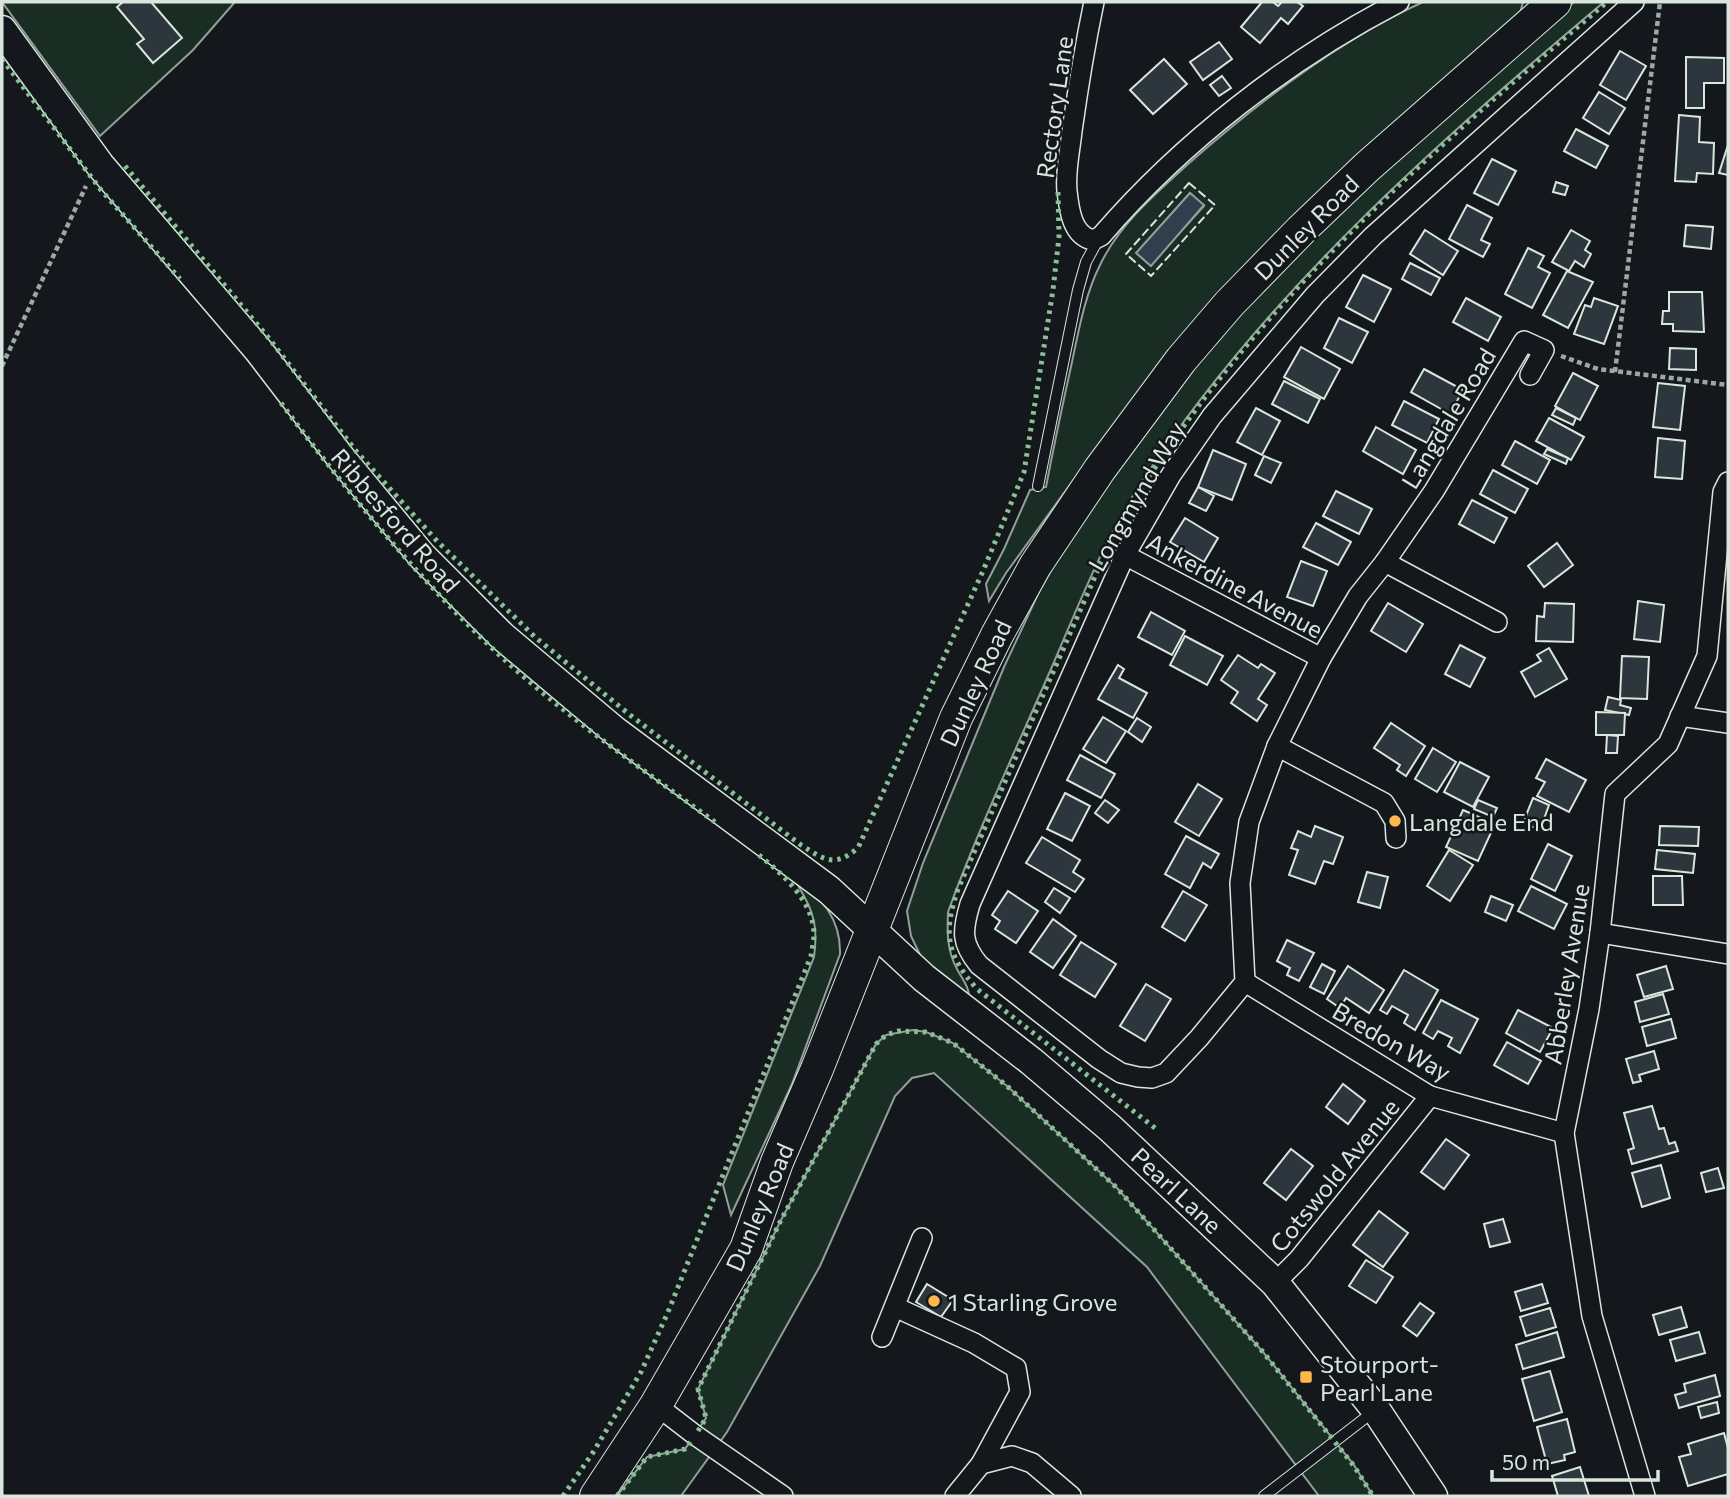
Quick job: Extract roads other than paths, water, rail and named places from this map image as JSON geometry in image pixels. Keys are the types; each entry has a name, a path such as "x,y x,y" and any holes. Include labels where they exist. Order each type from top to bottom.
{"main road":[{"name":"Dunley Road","path":"596,1496 656,1405 746,1249 778,1162 956,718 991,646 1035,566 1100,469 1181,360 1229,304 1367,167 1553,3"},
{"name":"Ribbesford Road","path":"2,30 100,165 250,341 422,556 502,636 615,731 830,890 872,930"},
{"name":"Pearl Lane","path":"872,930 924,978 1031,1061 1110,1128 1275,1283 1376,1410 1433,1496"}],"street":[{"name":"Rectory Lane","path":"1094,2 1066,178 1070,211 1080,235 1093,240 1101,236"},
{"path":"1101,236 1167,166 1224,118 1328,43 1399,2"},
{"name":"Longmynd Way","path":"1244,982 1199,1038 1166,1073 1152,1078 1138,1077 1121,1073 1099,1059 979,965 967,950 964,937 965,920 1125,555 1171,475 1212,416 1315,295 1373,236 1634,2"},
{"name":"Langdale Road","path":"1244,982 1240,883 1249,822 1277,746 1321,658 1358,596 1434,491 1524,341 1544,350 1530,375"},
{"name":"Abberley Avenue","path":"1645,1496 1592,1316 1564,1133 1589,1009 1615,794 1668,744 1707,656 1723,492 1728,482"},
{"name":"Ankerdine Avenue","path":"1125,555 1321,658"},
{"path":"1385,562 1497,622"},
{"path":"1680,716 1728,723"},
{"path":"1277,746 1384,803 1395,821 1396,838"},
{"path":"1600,933 1728,954"},
{"name":"Bredon Way","path":"1244,982 1430,1096 1564,1133"},
{"name":"Cotswold Avenue","path":"1275,1283 1298,1259 1430,1096"},
{"path":"882,1337 922,1238"},
{"path":"895,1307 974,1343 1016,1368 1020,1392 981,1464 955,1496"},
{"path":"656,1405 783,1496"},
{"path":"981,1464 1012,1456 1032,1463 1071,1496"}],"lane":[{"path":"1038,486 1078,290 1086,262 1101,236"},
{"path":"1264,1496 1376,1410"}],"water":[{"path":"1190,193 1204,205 1151,266 1136,253"}],"place":[{"name":"Langdale End","path":"1395,821"},
{"name":"1 Starling Grove","path":"934,1301"},
{"name":"Stourport- Pearl Lane","path":"1306,1377"}]}
